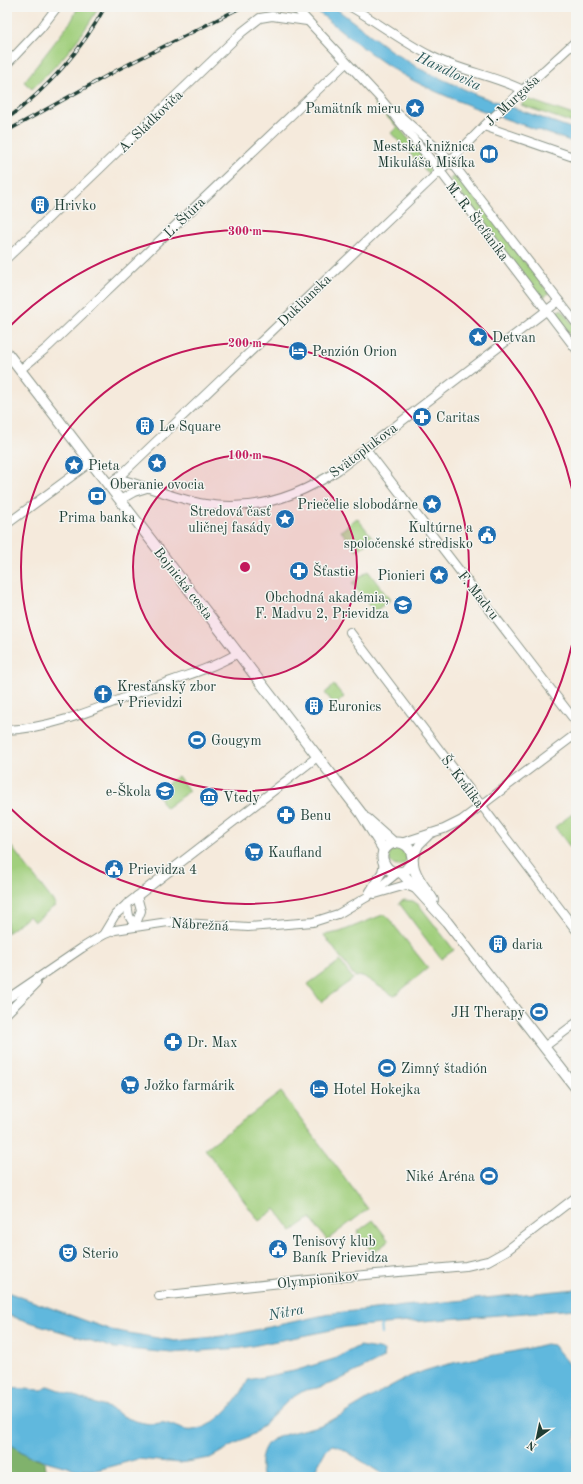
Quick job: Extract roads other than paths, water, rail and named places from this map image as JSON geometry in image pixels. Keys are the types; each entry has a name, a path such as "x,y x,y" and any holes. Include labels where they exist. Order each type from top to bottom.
{"street":[{"path":"7,64 41,28 57,7"},
{"path":"295,7 380,98 450,160"},
{"path":"351,7 429,55 454,67 508,82 523,90"},
{"name":"A. Sládkoviča","path":"7,258 242,32 260,18 272,16 307,21"},
{"name":"J. Murgaša","path":"450,160 487,123 576,41"},
{"name":"Ľ. Štúra","path":"20,370 59,336 346,63"},
{"path":"380,98 440,171"},
{"path":"487,123 576,158"},
{"name":"M. R. Štefánika","path":"576,323 450,160 440,171 576,350"},
{"name":"Duklianska","path":"117,478 440,171"},
{"path":"546,310 559,301"},
{"name":"Svätoplukova","path":"117,478 204,504 228,507 253,505 285,498 318,484 366,449 546,310"},
{"name":"Bojnická cesta","path":"7,353 361,813 384,850"},
{"name":"F. Madvu","path":"366,449 576,722"},
{"path":"7,524 91,462"},
{"path":"108,485 117,478"},
{"path":"120,500 134,492 150,488"},
{"name":"Š. Králika","path":"350,632 576,930"},
{"path":"7,730 43,726 188,674 228,659 238,653"},
{"path":"384,863 382,857 384,850 398,843 432,833 462,820 483,806 576,734"},
{"path":"103,935 115,915 127,904 317,756"},
{"name":"Bojnická cesta","path":"361,813 398,843 410,849 412,861 420,881 447,922 576,1088"},
{"path":"399,872 408,869 419,845 432,833"},
{"name":"Bojnická cesta","path":"384,863 387,869 399,872 417,889 447,922"},
{"name":"Nábrežná","path":"367,897 382,872 384,863"},
{"name":"Nábrežná","path":"7,999 103,935 135,926 168,922 248,927 313,922 338,914 367,897 399,872"},
{"name":"Nábrežná","path":"367,897 394,887 406,885 417,889"},
{"path":"135,926 140,911 137,896"},
{"path":"127,904 129,916 135,926"},
{"name":"Nábrežná","path":"7,1014 41,977"},
{"path":"544,1047 576,1023"},
{"name":"Olympionikov","path":"159,1296 309,1280 466,1266 488,1261 506,1251 576,1197"}],"water":[{"path":"312,7 334,7 390,50 420,69 477,95 576,130 576,143 473,107 414,81 374,56"},
{"path":"576,1289 576,1309 346,1327 242,1348 172,1353 114,1348 7,1315 7,1292 111,1330 175,1341 232,1335 334,1313"},
{"path":"546,1344 553,1345 567,1361 576,1376 576,1477 387,1477 338,1446 332,1445 326,1450 311,1477 262,1476 261,1464 263,1452 267,1444 276,1438 321,1425 347,1412 397,1382 424,1371 454,1363"},
{"path":"359,1346 384,1350 383,1358 335,1382 305,1390 290,1399 255,1433 210,1458 180,1463 138,1459 97,1470 78,1470 28,1456 7,1442 7,1388 42,1390 48,1386 109,1408 138,1422 153,1424 164,1423 183,1429 194,1430 211,1424 219,1418 233,1403 248,1380 294,1371 334,1359"}],"waterway":[{"path":"381,1323 382,1334"}],"railway":[{"path":"7,119 36,95 62,68 85,39 105,7"},
{"path":"7,131 119,69 242,7"}],"place":[{"name":"Pamätník mieru","path":"415,108"},
{"name":"Mestská knižnica Mikuláša Mišíka","path":"489,154"},
{"name":"Hrivko","path":"40,205"},
{"name":"Detvan","path":"478,337"},
{"name":"Penzión Orion","path":"298,351"},
{"name":"Caritas","path":"422,417"},
{"name":"Le Square","path":"145,426"},
{"name":"Oberanie ovocia","path":"157,463"},
{"name":"Pieta","path":"74,465"},
{"name":"Prima banka","path":"97,496"},
{"name":"Priečelie slobodárne","path":"432,504"},
{"name":"Stredová časť uličnej fasády","path":"285,519"},
{"name":"Kultúrne a spoločenské stredisko","path":"487,535"},
{"name":"Šťastie","path":"299,571"},
{"name":"Pionieri","path":"439,575"},
{"name":"Obchodná akadémia, F. Madvu 2, Prievidza","path":"403,605"},
{"name":"Kresťanský zbor v Prievidzi","path":"103,694"},
{"name":"Euronics","path":"314,706"},
{"name":"Gougym","path":"197,740"},
{"name":"e-Škola","path":"165,791"},
{"name":"Vtedy","path":"209,797"},
{"name":"Benu","path":"286,815"},
{"name":"Kaufland","path":"254,852"},
{"name":"Prievidza 4","path":"114,869"},
{"name":"daria","path":"498,944"},
{"name":"JH Therapy","path":"539,1012"},
{"name":"Dr. Max","path":"173,1042"},
{"name":"Zimný štadión","path":"387,1068"},
{"name":"Jožko farmárik","path":"130,1085"},
{"name":"Hotel Hokejka","path":"319,1089"},
{"name":"Niké Aréna","path":"489,1176"},
{"name":"Tenisový klub Baník Prievidza","path":"278,1249"},
{"name":"Sterio","path":"68,1253"}],"water label":[{"name":"Handlovka","path":"449,71"},
{"name":"Nitra","path":"286,1312"}]}
